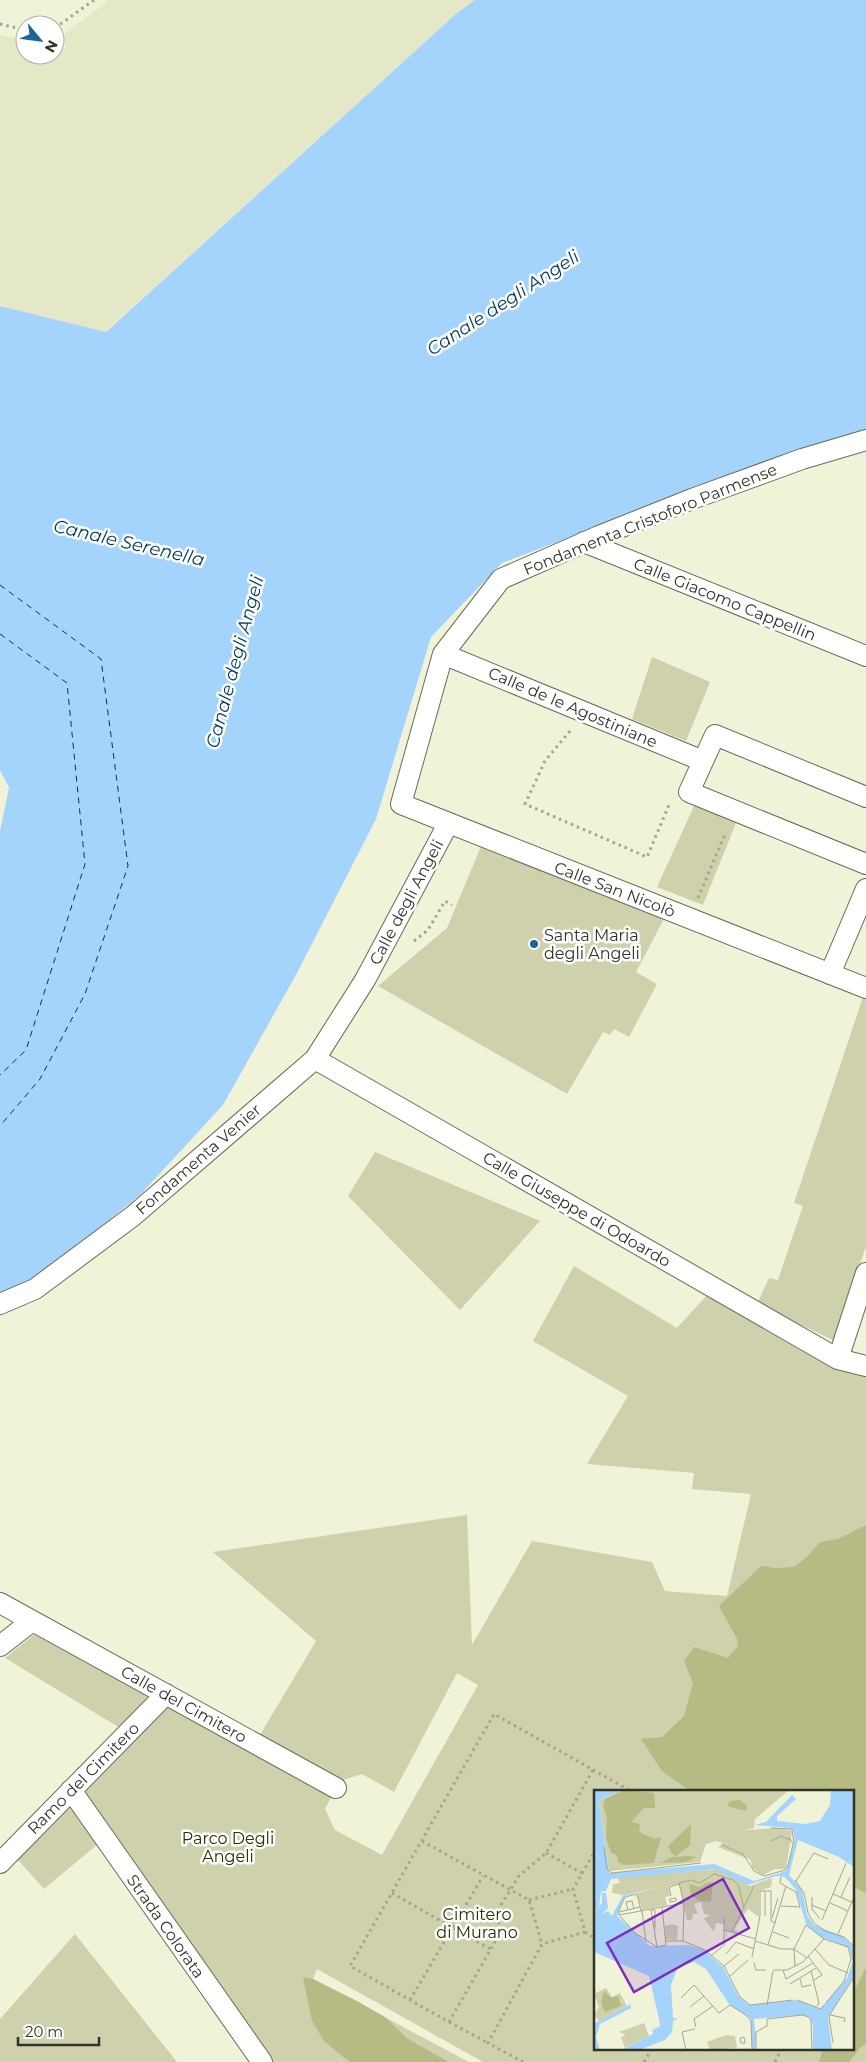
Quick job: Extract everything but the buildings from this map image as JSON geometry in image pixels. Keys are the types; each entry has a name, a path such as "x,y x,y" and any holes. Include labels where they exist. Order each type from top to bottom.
{"street":[{"name":"Fondamenta Cristoforo Parmense","path":"401,804 443,654 501,579 584,542 692,499 793,462 866,440"},
{"name":"Calle Giacomo Cappellin","path":"584,542 866,656"},
{"name":"Calle de le Agostiniane","path":"443,654 703,761"},
{"path":"866,797 715,735 689,792 866,864"},
{"name":"Calle San Nicolò","path":"401,804 830,974 866,986"},
{"name":"Calle degli Angeli","path":"365,980 448,824"},
{"path":"830,974 866,889"},
{"name":"Fondamenta Venier","path":"0,1304 35,1289 133,1216 315,1058 365,980"},
{"name":"Calle Giuseppe di Odoardo","path":"315,1058 838,1359 866,1366"},
{"path":"838,1359 861,1304 866,1273"},
{"name":"Calle del Cimitero","path":"0,1603 336,1788"},
{"path":"0,1646 32,1621"},
{"name":"Ramo del Cimitero","path":"0,1862 166,1694"},
{"name":"Strada Colorata","path":"71,1790 262,2062"}],"path":[{"path":"65,21 94,0"},
{"path":"0,24 15,28"},
{"path":"585,712 545,761 525,804 647,856 670,802"},
{"path":"690,918 735,811"},
{"path":"523,2062 350,1966 494,1714 630,1790"},
{"path":"449,2022 496,1940 501,1904 519,1876 546,1853 594,1770"},
{"path":"422,1840 528,1900 573,1889"},
{"path":"546,1853 582,1873"},
{"path":"594,1853 573,1889 585,1932 594,1937"},
{"path":"410,2000 483,1876"},
{"path":"392,1893 490,1948"},
{"path":"528,1900 542,1944"},
{"path":"488,2043 542,1944 585,1932"},
{"path":"644,2062 651,2050"},
{"path":"775,2062 781,2050"}],"shaded area":[{"path":"109,0 475,0 457,13 105,332 0,306 0,35 15,38 15,65 65,65 65,33"}],"green space":[{"path":"652,657 710,682 686,741 632,719"},
{"path":"695,804 736,823 703,905 657,887"},
{"path":"482,844 665,917 636,972 657,984 629,1037 614,1029 610,1035 603,1032 567,1094 378,986 447,928"},
{"path":"863,997 866,998 866,1246 835,1341 757,1304 769,1278 778,1280 803,1206 794,1203"},
{"path":"375,1152 540,1221 460,1310 348,1196"},
{"path":"574,1266 677,1328 708,1294 866,1371 866,2062 483,2062 317,1969 313,1979 469,2062 251,2062 99,1843 44,1889 11,1852 166,1694 336,1788 325,1809 335,1830 382,1855 478,1685 457,1673 394,1792 362,1774 343,1780 260,1735 316,1641 213,1552 467,1515 472,1645 532,1541 652,1562 665,1591 727,1596 751,1494 692,1489 694,1473 587,1464 628,1396 533,1341"},
{"path":"866,1525 866,1893 854,1887 854,1790 689,1790 662,1771 641,1739 662,1737 684,1716 693,1683 684,1661 694,1647 728,1658 738,1646 737,1639 719,1606 761,1566 776,1568 794,1567 809,1555 820,1542 838,1539"},
{"path":"36,1633 151,1692 120,1728 5,1658"},
{"path":"75,1934 177,2062 0,2062 0,2019"},
{"path":"866,1967 866,2044 860,2048 849,2062 819,2062 822,2050 854,2050 854,1991"},
{"path":"303,1977 313,1979 385,2017 408,2039 449,2062 350,2062 324,2041 312,2021"}],"water":[{"path":"475,0 866,0 866,430 799,450 502,563 431,637 376,819 297,973 223,1105 140,1195 39,1277 0,1294 0,831 9,788 0,770 0,306 106,332 457,13"}],"ferry route":[{"path":"0,585 101,659 128,866 85,994 40,1079 0,1126"},
{"path":"0,634 67,683 85,864 26,1050 0,1075"}],"place":[{"name":"Santa Maria degli Angeli","path":"534,944"}],"water label":[{"name":"Canale degli Angeli","path":"503,303"},
{"name":"Canale Serenella","path":"129,543"},
{"name":"Canale degli Angeli","path":"235,662"}],"park label":[{"name":"Parco Degli Angeli","path":"228,1847"},
{"name":"Cimitero di Murano","path":"477,1923"}]}
